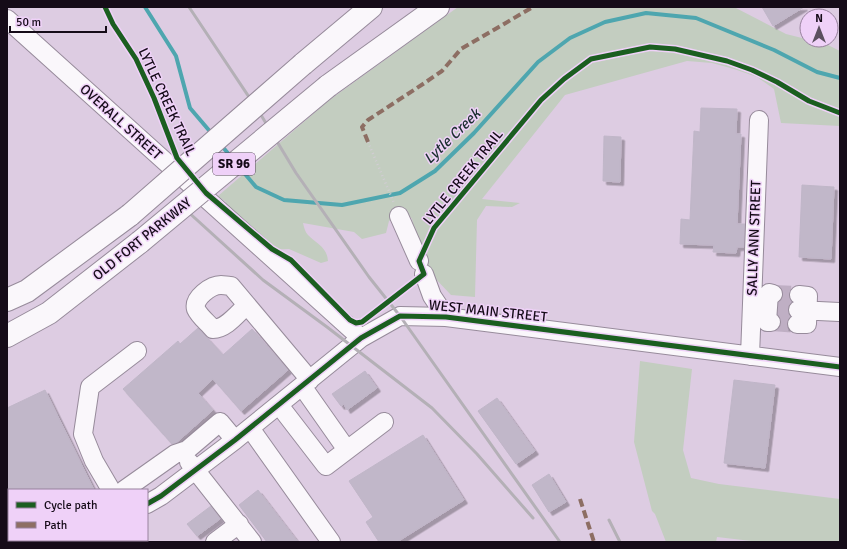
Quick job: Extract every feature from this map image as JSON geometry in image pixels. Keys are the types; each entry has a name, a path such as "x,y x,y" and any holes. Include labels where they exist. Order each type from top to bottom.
{"main road":[{"path":"303,64 359,7"},
{"name":"OLD FORT PARKWAY","path":"7,300 27,291 130,215 303,64 371,7"},
{"name":"OLD FORT PARKWAY","path":"7,336 49,313 140,242 328,86 415,7"},
{"path":"328,86 438,7"}],"street":[{"name":"OVERALL STREET","path":"7,19 361,338"},
{"name":"SALLY ANN STREET","path":"750,356 767,308 759,120"},
{"path":"399,216 432,296 446,317"},
{"path":"247,305 306,383 347,450"},
{"path":"801,310 839,312"},
{"name":"WEST MAIN STREET","path":"148,503 161,496 235,440 361,338 400,316 446,317 840,366"},
{"path":"110,489 94,461 83,434 90,388 137,351"},
{"path":"279,405 326,466 384,422"},
{"path":"125,489 175,454 187,450 220,422 235,440"},
{"path":"250,428 331,542"},
{"path":"181,452 252,542"},
{"path":"214,542 239,524"}],"path":[{"path":"368,142 399,216"}],"shaded area":[{"path":"458,7 734,7 786,34 799,37 799,48 834,48 840,51 840,126 781,123 774,89 757,77 712,63 687,61 565,95 482,199 520,203 512,207 486,206 477,220 475,297 451,295 432,275 424,263 415,237 412,219 405,211 389,221 386,233 362,239 354,232 303,223 307,234 326,252 328,261 321,263 289,249 254,250 226,225 226,202 218,196 328,101"},
{"path":"640,361 692,369 683,450 691,478 719,484 840,499 840,542 760,542 717,537 716,542 666,542 655,514 652,511 634,442"}],"building":[{"path":"762,7 804,7 799,8 799,10 773,26"},
{"path":"701,108 737,109 736,134 741,134 737,224 745,224 744,247 737,247 736,253 713,252 714,245 680,244 681,219 690,220 694,131 700,132"},
{"path":"604,136 621,137 620,182 603,181"},
{"path":"802,185 834,187 831,259 799,257"},
{"path":"783,291 790,291 789,299 792,302 788,309 790,316 787,328 780,327 781,322 778,315 779,302 783,297"},
{"path":"198,328 223,355 252,329 288,370 241,411 213,379 198,393 213,410 176,443 172,444 123,389 178,341 180,344"},
{"path":"365,371 377,388 347,410 344,404 341,406 332,394"},
{"path":"734,380 775,385 765,468 724,463"},
{"path":"45,390 94,489 7,490 7,408"},
{"path":"497,398 535,451 516,464 478,411"},
{"path":"423,435 464,500 397,542 379,542 366,522 373,517 349,481"},
{"path":"549,474 566,502 549,512 532,485"},
{"path":"258,490 298,542 267,542 239,505"},
{"path":"211,506 220,519 197,536 187,524"}],"waterway":[{"name":"Lytle Creek","path":"145,7 176,56 190,108 213,135"},
{"name":"Lytle Creek","path":"240,168 256,187 284,200 342,205 400,193 435,171 474,133 538,62 570,38 605,22 646,13 696,18 774,50 817,72 840,78"},
{"name":"Lytle Creek","path":"221,145 232,158"}],"tunnel":[{"path":"773,294 799,295"},
{"path":"772,308 798,310"},
{"path":"771,322 797,324"}],"railway":[{"path":"189,7 261,115 296,173 369,277 400,316 560,542"},
{"path":"175,200 263,280 432,408 477,454 533,518"},
{"path":"609,520 620,542"}],"marked path":[{"path":"368,142 362,127 368,120 442,71 461,49 533,7"},
{"path":"580,499 594,542"}],"cycle path":[{"name":"LYTLE CREEK TRAIL","path":"105,7 113,24 136,59 154,98 177,158 206,193 272,249 291,260 350,320 356,323 362,322 424,274 419,261 434,228 541,100 564,79 591,59 650,47 675,49 727,61 752,70 777,82 809,101 840,113"},
{"path":"148,503 161,496 235,440 361,338 400,316 446,317 840,367"}]}
